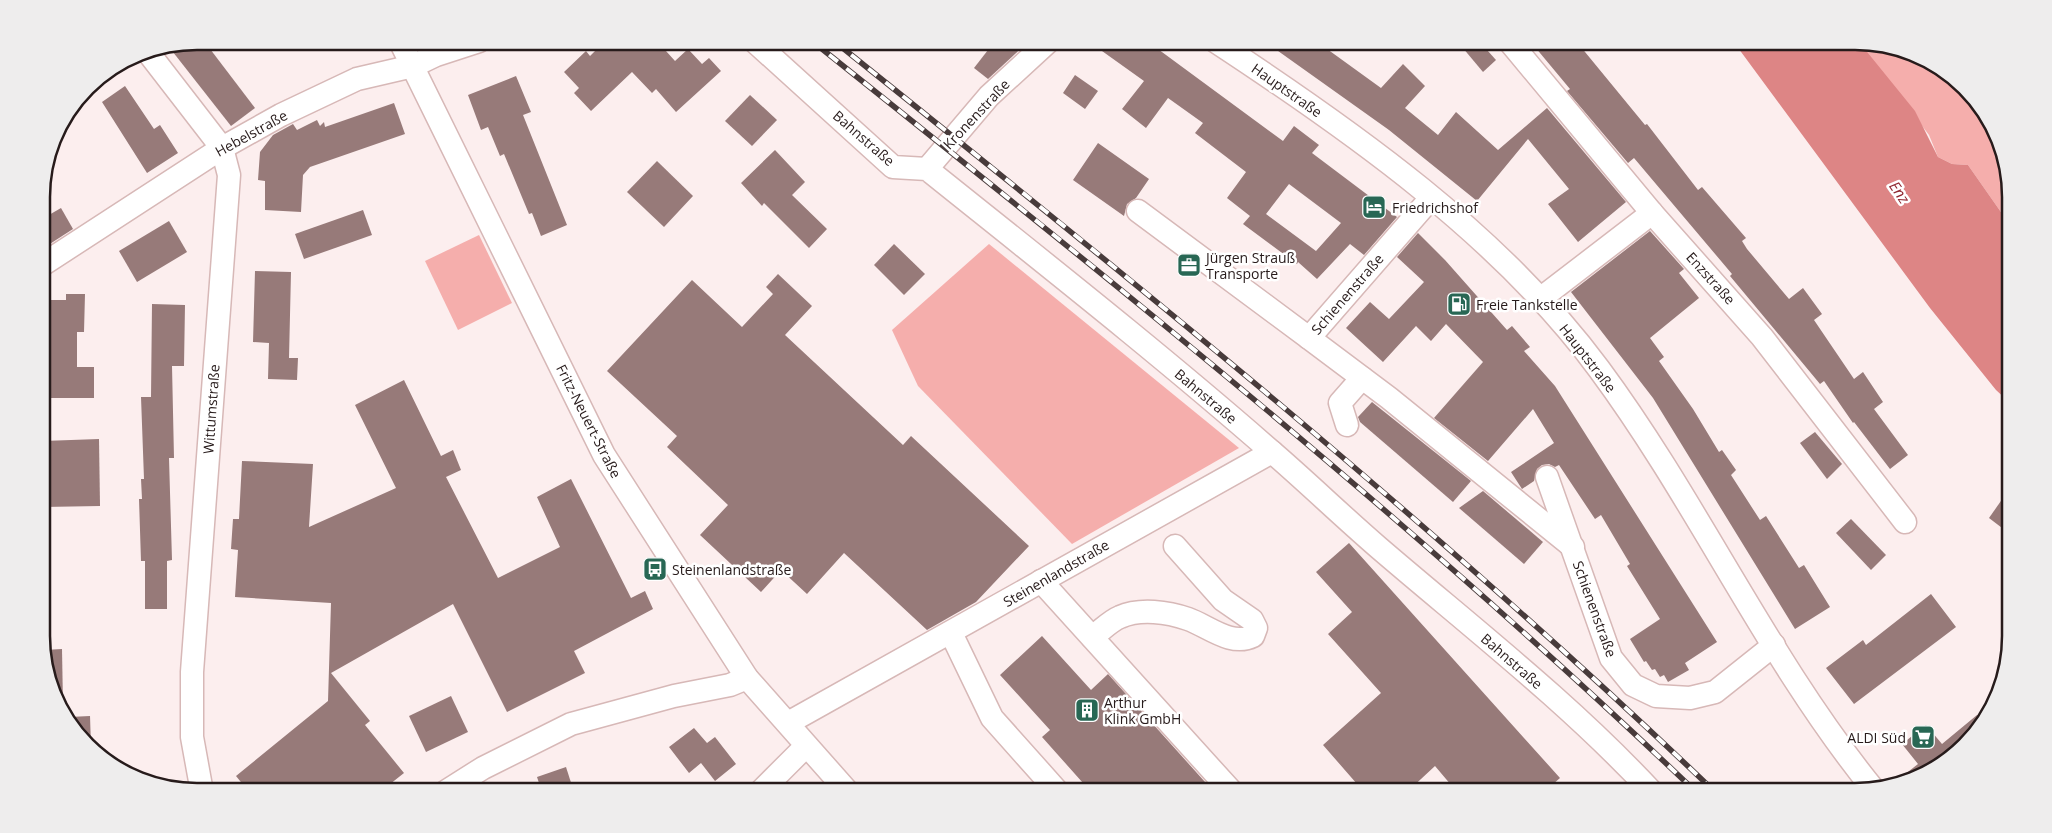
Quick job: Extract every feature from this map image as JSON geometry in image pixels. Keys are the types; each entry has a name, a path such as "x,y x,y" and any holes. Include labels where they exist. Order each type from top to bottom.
{"street":[{"name":"Fritz-Neuert-Straße","path":"405,50 604,456 747,678 840,783"},
{"name":"Hebelstraße","path":"50,260 222,148 281,115 357,79 413,66 452,50"},
{"name":"Bahnstraße","path":"764,50 893,167 927,169 1107,313 1272,452 1378,547 1529,674 1643,783"},
{"name":"Kronenstraße","path":"927,169 989,96 1039,50"},
{"name":"Hauptstraße","path":"1228,50 1318,111 1431,198 1501,258 1540,299 1598,368 1632,416 1814,708 1869,783"},
{"name":"Enzstraße","path":"1516,50 1652,213 1762,337 1905,522"},
{"name":"Wittumstraße","path":"152,57 222,148 229,176 192,672 192,737 200,783"},
{"name":"Schienenstraße","path":"1431,198 1309,338 1390,398 1573,547"},
{"path":"1138,211 1309,338"},
{"path":"1540,299 1652,213"},
{"path":"1347,425 1340,404 1362,378"},
{"name":"Steinenlandstraße","path":"788,723 1272,452"},
{"name":"Schienenstraße","path":"1548,477 1611,658 1633,685 1656,696 1690,698 1715,692 1774,645"},
{"path":"1092,638 1118,618 1146,612 1190,619 1231,637 1247,639 1253,636 1256,628 1252,620 1223,600 1175,546"},
{"path":"1041,582 1224,783"},
{"path":"951,633 982,702 992,718 1050,783"},
{"path":"459,783 483,768 571,724 674,696 730,685 747,678"},
{"path":"769,783 806,746"},
{"path":"480,783 483,768"}],"shaded area":[{"path":"1865,51 1893,55 1920,65 1952,86 1966,100 1987,132 1994,149 2001,177 2002,214 1968,165 1952,164 1938,157 1929,135"},
{"path":"479,235 512,303 458,330 425,261"},
{"path":"989,244 1239,448 1072,544 918,386 892,330"}],"water":[{"name":"Enz","path":"1740,50 1866,51 1915,111 1938,157 1952,164 1968,165 2002,214 2002,396 1930,308"}],"building":[{"path":"211,50 255,108 231,126 173,52"},
{"path":"596,50 665,50 675,61 689,50 702,64 709,58 721,71 676,112 656,89 652,93 632,72 591,111 574,93 579,88 564,72 586,51 590,56"},
{"path":"988,50 1019,50 988,79 974,68"},
{"path":"1101,50 1159,50 1283,141 1294,126 1319,145 1312,153 1397,217 1364,255 1350,244 1317,279 1298,262 1297,264 1243,224 1250,216 1227,198 1246,172 1195,133 1203,123 1168,98 1146,128 1122,109 1144,81","holes":["1289,184 1341,223 1316,251 1266,214"]},
{"path":"1277,50 1328,50 1381,88 1403,64 1425,86 1405,108 1438,135 1456,112 1498,150 1547,108 1626,202 1578,242 1548,204 1569,189 1528,139 1477,201 1389,130"},
{"path":"1465,50 1487,50 1496,60 1483,72"},
{"path":"1538,50 1583,50 1645,125 1647,124 1698,190 1702,187 1746,238 1742,241 1747,249 1789,299 1803,288 1822,314 1814,320 1854,379 1863,372 1883,402 1874,409 1908,455 1890,469 1853,423 1824,381 1820,384 1730,276 1732,274 1634,158 1628,163 1567,91 1570,89"},
{"path":"1075,75 1098,91 1085,109 1063,93"},
{"path":"516,76 531,112 523,115 567,225 541,236 532,213 529,214 504,154 500,156 488,127 481,130 468,95"},
{"path":"125,86 154,129 160,125 178,153 147,173 102,102"},
{"path":"750,95 777,120 752,146 725,121"},
{"path":"394,103 405,134 310,167 303,175 301,212 265,210 265,181 258,180 260,152 273,135 293,124 297,130 317,120 320,126 324,122 325,127"},
{"path":"1098,143 1149,179 1136,198 1127,204 1124,216 1073,180"},
{"path":"775,150 805,182 792,195 827,229 809,248 764,203 762,206 741,183"},
{"path":"657,161 693,196 664,227 627,192"},
{"path":"61,208 73,229 50,244 50,214"},
{"path":"363,210 372,235 304,259 295,234"},
{"path":"169,221 187,252 137,282 119,251"},
{"path":"1650,231 1684,269 1679,273 1699,298 1650,338 1664,357 1659,361 1693,409 1719,452 1722,450 1736,470 1731,475 1760,520 1766,516 1799,568 1804,565 1830,607 1795,629 1653,398 1571,292"},
{"path":"1418,233 1445,260 1507,330 1512,326 1530,347 1524,351 1555,386 1717,642 1685,663 1689,670 1668,682 1664,675 1660,677 1655,669 1652,670 1646,661 1644,662 1630,639 1660,619 1627,566 1630,564 1601,515 1595,519 1559,465 1555,467 1549,464 1542,465 1537,469 1534,481 1522,489 1511,472 1554,443 1533,409 1488,461 1434,418 1483,362 1446,324 1431,341 1416,326 1383,362 1346,328 1370,302 1389,319 1424,282 1397,257"},
{"path":"894,244 925,274 904,295 874,265"},
{"path":"255,271 291,272 289,358 298,358 297,380 268,379 269,343 253,342"},
{"path":"778,274 812,306 785,335 903,445 911,436 1029,546 976,602 927,630 844,553 807,594 781,570 761,592 700,535 728,505 667,447 677,436 607,371 692,280 742,327 773,294 766,287"},
{"path":"66,294 85,294 84,332 77,332 77,367 94,367 94,398 50,398 50,300 66,300"},
{"path":"152,304 185,305 184,366 172,366 174,458 169,458 172,560 167,561 167,609 145,609 145,561 141,561 139,499 142,499 141,479 144,479 141,397 151,397"},
{"path":"404,380 441,456 453,450 461,470 446,477 498,578 560,547 537,497 571,479 631,598 645,591 653,609 574,651 585,673 507,712 453,604 331,673 370,721 365,725 404,773 391,783 242,783 236,776 328,701 331,603 235,597 238,550 231,549 233,519 239,519 242,461 313,464 309,527 396,488 355,405"},
{"path":"1372,402 1471,481 1453,502 1360,422 1358,417"},
{"path":"1815,432 1842,464 1827,479 1800,443"},
{"path":"99,439 100,506 50,507 50,441"},
{"path":"1483,491 1543,542 1524,564 1459,508"},
{"path":"2002,499 2002,528 1989,518"},
{"path":"1851,519 1886,555 1871,570 1836,533"},
{"path":"1349,543 1560,778 1554,783 1449,783 1435,766 1417,783 1356,783 1323,745 1381,693 1328,634 1352,612 1316,572"},
{"path":"1931,594 1956,627 1854,704 1826,668 1863,640 1866,645"},
{"name":"Arthur Klink GmbH","path":"1042,636 1091,690 1108,674 1206,783 1083,783 1042,737 1050,730 1000,675"},
{"path":"62,649 63,696 58,684 51,650"},
{"path":"451,696 468,732 426,752 409,716"},
{"name":"ALDI Süd","path":"1977,715 1978,716 1972,726 1945,753 1905,774 1918,764 1902,744 1926,725 1942,744"},
{"path":"90,716 91,738 86,733 74,717"},
{"path":"694,728 707,743 715,737 736,764 715,781 701,763 689,773 669,747"},
{"path":"566,767 571,783 539,783 537,777"}],"railway":[{"path":"823,50 1151,314 1373,500 1482,595 1686,783"},
{"path":"845,50 1059,222 1282,406 1501,595 1705,783"}],"place":[{"name":"Friedrichshof","path":"1374,207"},
{"name":"Jürgen Strauß Transporte","path":"1189,265"},
{"name":"Freie Tankstelle","path":"1459,304"},
{"name":"Steinenlandstraße","path":"655,569"},
{"name":"Arthur Klink GmbH","path":"1087,710"},
{"name":"ALDI Süd","path":"1923,737"}]}
